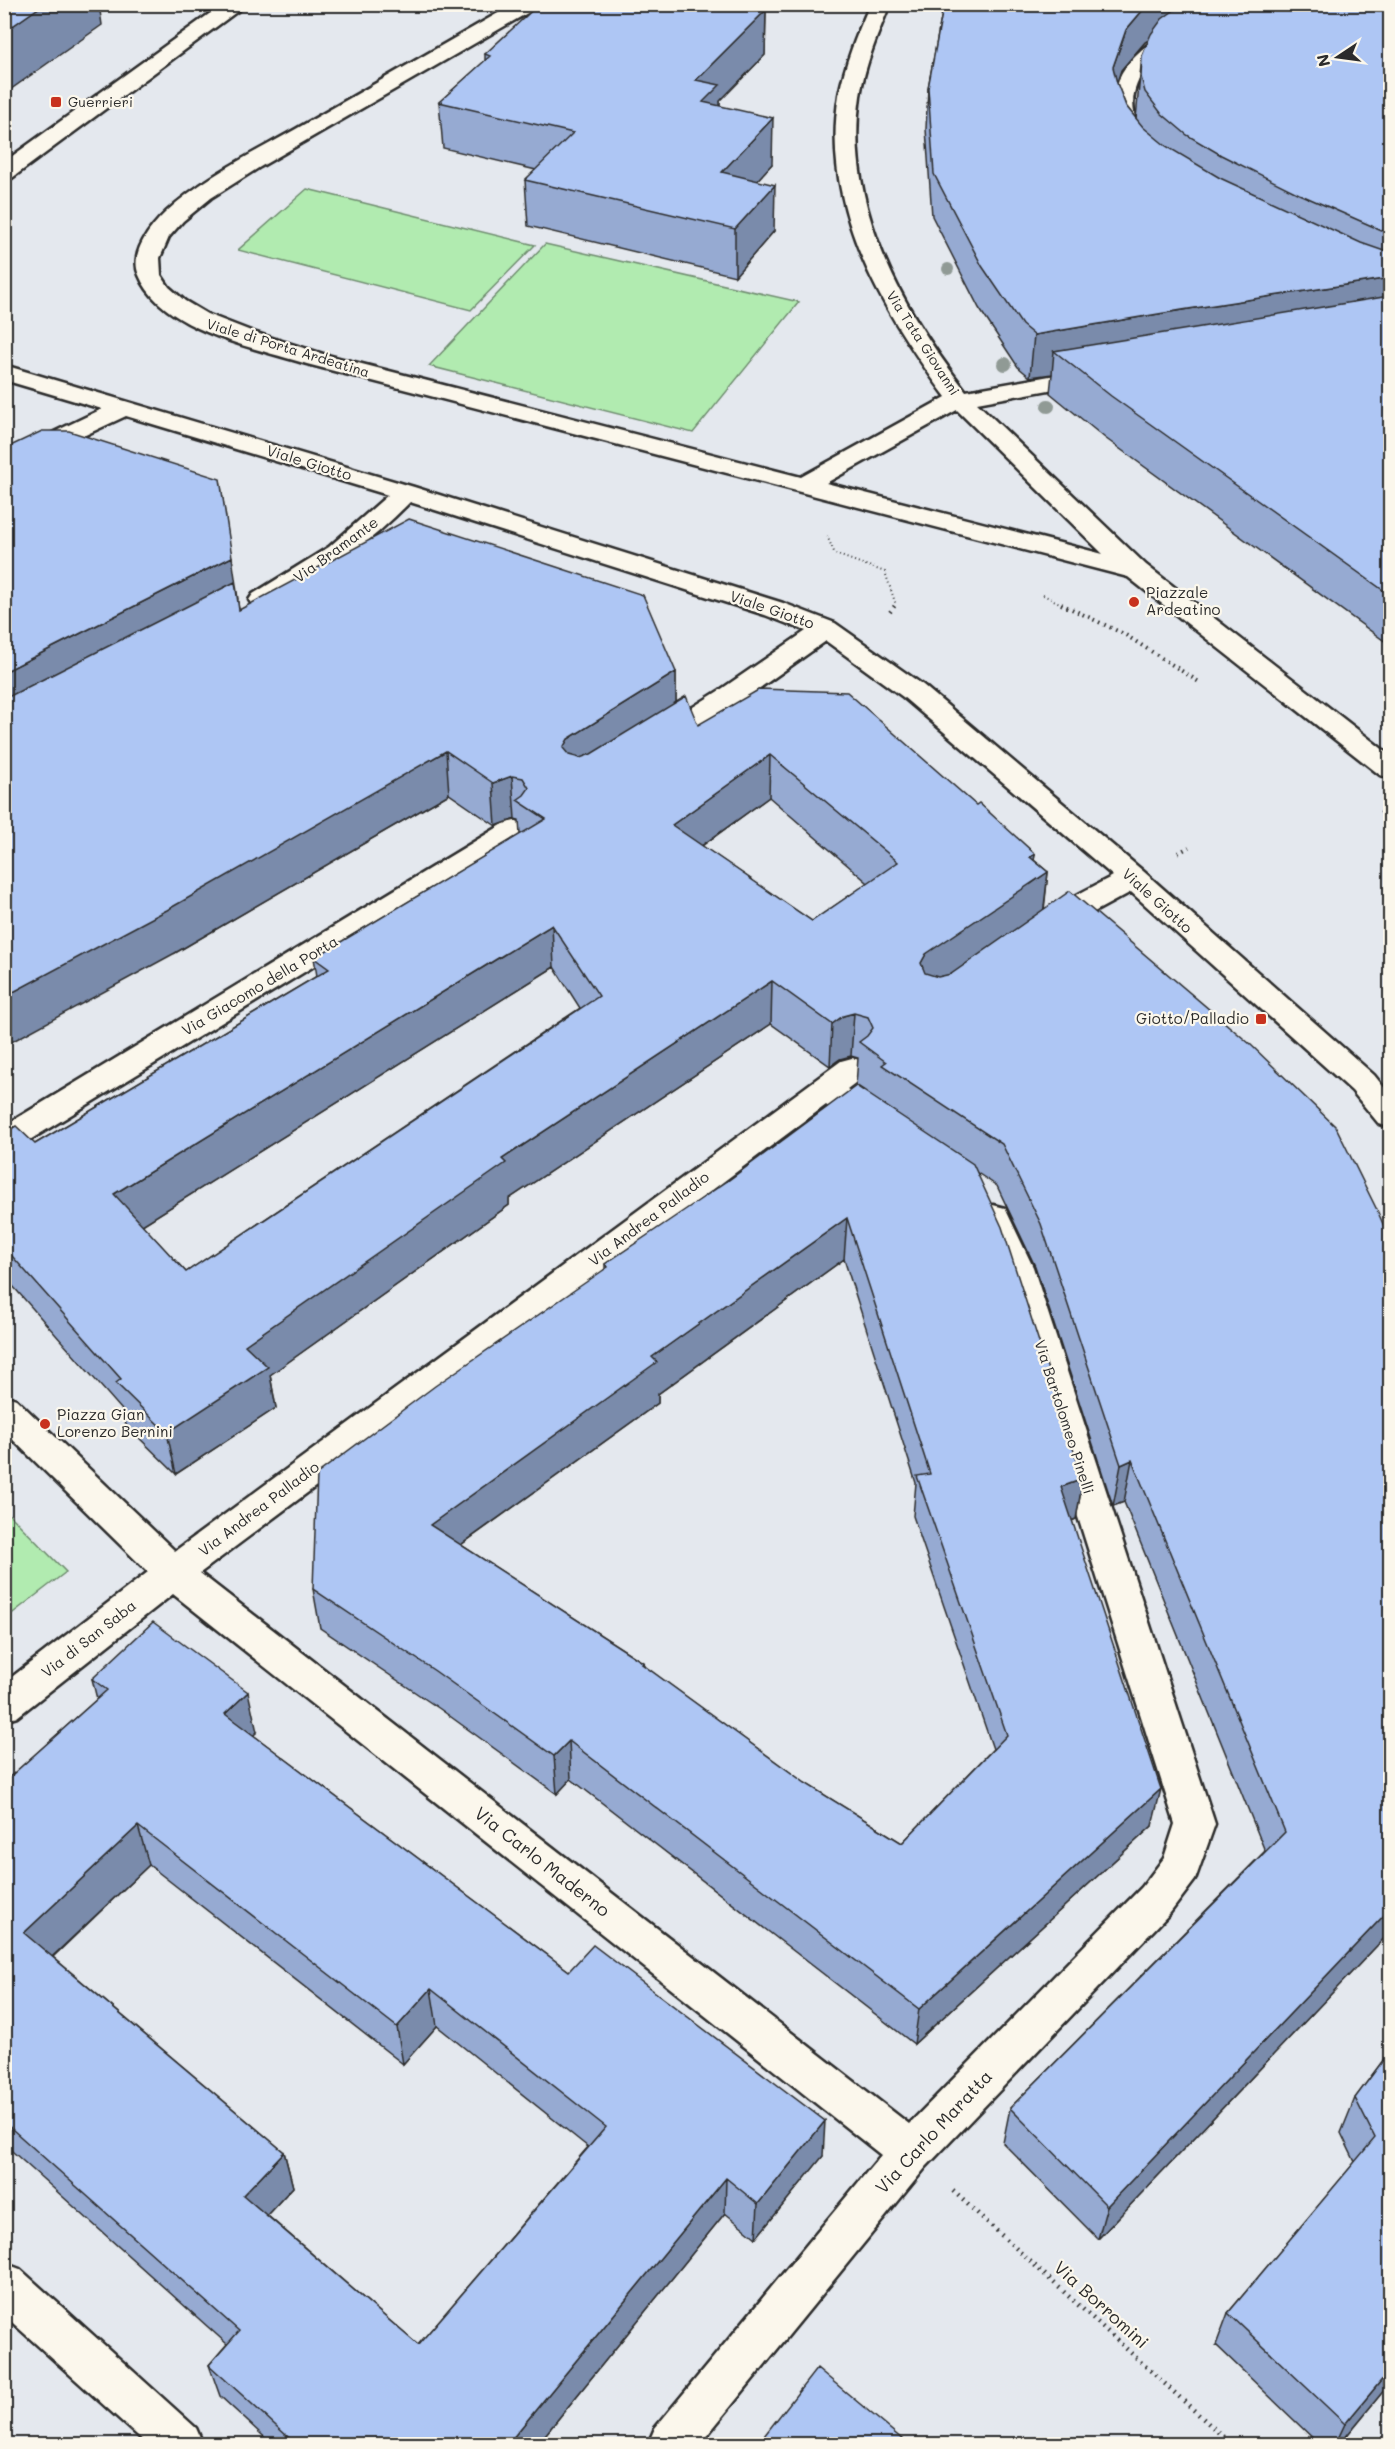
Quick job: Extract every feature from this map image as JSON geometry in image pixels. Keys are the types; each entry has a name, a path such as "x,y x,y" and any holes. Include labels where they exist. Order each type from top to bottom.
{"street":[{"path":"4,173 237,4"},
{"name":"Viale di Porta Ardeatina","path":"529,4 231,176 185,208 158,234 149,254 150,274 163,294 180,310 205,323 315,359 803,486"},
{"path":"855,4 879,7"},
{"path":"1143,156 1125,124 1121,105 1127,82 1139,63 1156,48 1190,28 1212,17 1253,4"},
{"name":"Via Tata Giovanni","path":"879,7 849,91 846,155 852,198 865,240 890,294 912,331 960,399"},
{"path":"803,486 960,399 1119,371"},
{"name":"Viale Giotto","path":"4,372 405,492 774,609 826,629 913,691 1133,878 1363,1083 1390,1116"},
{"path":"960,399 1078,518 1137,571 1390,769"},
{"path":"4,466 123,408"},
{"path":"803,486 1137,571"},
{"name":"Via Bramante","path":"237,613 280,591 366,532 405,492"},
{"path":"631,758 730,696 826,629"},
{"name":"Via Giacomo della Porta","path":"4,1141 515,830"},
{"path":"1024,946 1073,911 1133,878"},
{"name":"Via Andrea Palladio","path":"173,1573 852,1069"},
{"path":"825,1089 904,1142"},
{"name":"Via Bartolomeo Pinelli","path":"973,1189 983,1196 1016,1267 1195,1824"},
{"path":"4,1409 173,1573"},
{"name":"Via di San Saba","path":"4,1705 173,1573"},
{"name":"Via Carlo Maderno","path":"173,1573 911,2152"},
{"name":"Via Carlo Maratta","path":"671,2445 911,2152 1156,1900 1181,1867 1195,1824"},
{"path":"4,2285 180,2445"}],"path":[{"path":"835,554 885,572 896,605 890,612"},
{"path":"1038,592 1124,634 1199,682"},
{"path":"1375,806 1390,820"},
{"name":"Via Borromini","path":"951,2188 1231,2445"}],"green space":[{"path":"307,189 535,245 471,310 238,250"},
{"path":"545,244 799,302 693,433 429,366"},
{"path":"5,1510 66,1572 5,1619"}],"building":[{"path":"4,4 44,4 4,32"},
{"path":"539,4 742,4 766,10 696,80 720,85 703,102 773,118 722,172 775,185 735,229 525,180 573,133 439,102 490,56 485,54"},
{"path":"946,4 1148,4 1126,30 1113,67 1126,106 1143,127 1166,146 1220,178 1361,243 1390,253 1390,278 1034,335 1022,325 982,266 934,174 928,88 942,13"},
{"path":"1183,4 1390,4 1390,234 1299,194 1221,155 1187,135 1161,113 1145,92 1141,77 1142,56 1151,34 1162,19"},
{"path":"1390,296 1390,595 1111,396 1054,351"},
{"path":"42,431 69,431 220,479 232,557 4,672 4,449"},
{"path":"409,519 643,595 676,672 568,739 563,748 569,755 580,758 591,754 686,696 698,725 760,689 847,692 976,805 979,803 1035,854 1030,857 1048,872 926,954 921,963 925,973 938,977 951,974 1070,891 1250,1044 1336,1127 1390,1240 1390,1909 1107,2206 1010,2108 1285,1832 1132,1460 1121,1465 1041,1224 1002,1144 882,1065 886,1062 859,1042 873,1028 868,1017 854,1013 843,1016 832,1024 772,981 502,1159 506,1163 245,1345 268,1367 167,1433 116,1383 121,1379 4,1247 4,1133 16,1126 35,1144 329,969 314,958 546,819 517,800 529,788 523,778 512,776 493,783 446,751 167,910 4,997 4,699 235,582 239,610","holes":["770,755 898,862 812,921 672,825","552,925 599,996 186,1272 114,1194"]},
{"path":"856,1086 973,1164 1002,1227 1083,1479 1061,1487 1161,1789 919,2009 569,1741 554,1756 435,1671 313,1589 317,1474 435,1386 608,1267 605,1264 729,1180","holes":["847,1218 930,1474 917,1476 1007,1735 902,1843 805,1783 642,1664 644,1663 430,1525 657,1362 652,1357"]},
{"path":"153,1622 248,1692 225,1714 569,1971 593,1945 825,2121 758,2204 726,2178 507,2445 297,2445 209,2365 239,2331 4,2122 4,1782 107,1690 92,1679","holes":["138,1826 397,2027 431,1989 606,2127 418,2345 243,2195 284,2152 24,1933"]},
{"path":"1390,2051 1390,2370 1345,2424 1228,2313 1375,2138 1355,2098"},
{"path":"817,2368 909,2445 757,2445"}],"place":[{"name":"Guerrieri","path":"56,102"},
{"name":"Piazzale Ardeatino","path":"1134,602"},
{"name":"Giotto/Palladio","path":"1261,1019"},
{"name":"Piazza Gian Lorenzo Bernini","path":"45,1424"}]}
